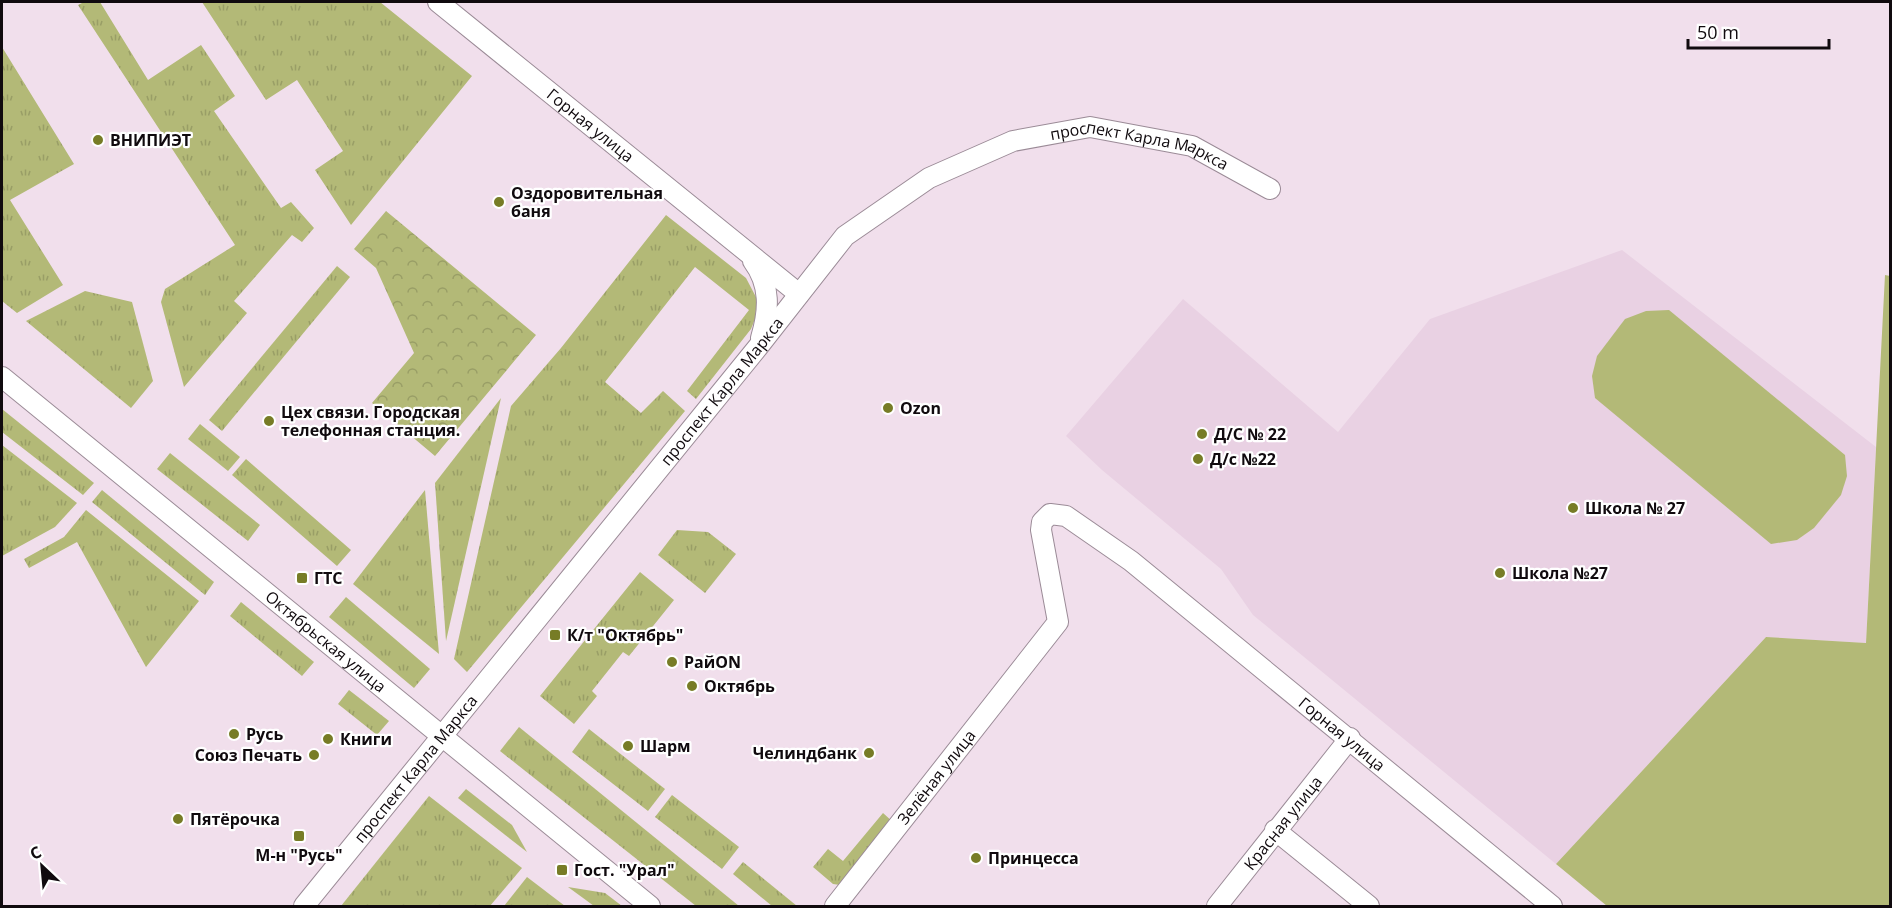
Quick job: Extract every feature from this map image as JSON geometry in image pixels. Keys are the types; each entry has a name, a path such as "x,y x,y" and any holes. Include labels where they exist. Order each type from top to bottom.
{"street":[{"name":"Горная улица","path":"438,2 799,294"},
{"name":"проспект Карла Маркса","path":"304,906 758,347 845,236 929,178 1013,141 1090,128 1192,146 1270,189"},
{"path":"744,250 758,268 766,285 768,303 758,347"},
{"name":"Октябрьская улица","path":"2,377 650,906"},
{"name":"Горная улица","path":"1038,650 1058,622 1042,539 1042,522 1050,514 1066,516 1131,561 1350,738 1545,904"},
{"name":"Зелёная улица","path":"835,906 1038,650"},
{"name":"Красная улица","path":"1217,906 1350,738"},
{"path":"1275,830 1369,906"}],"shaded area":[{"name":"Школа № 27","path":"1622,250 1876,447 1866,643 1766,637 1556,864 1253,615 1221,569 1102,470 1066,436 1183,299 1338,432 1430,319"}],"green space":[{"path":"84,2 100,2 148,80 201,45 235,96 214,111 281,208 291,202 314,228 302,242 292,235 234,301 247,313 184,387 161,302 165,289 235,245 78,5"},
{"path":"202,2 380,2 472,76 351,225 315,170 343,151 297,80 266,100"},
{"path":"2,47 74,164 10,200 63,285 17,313 2,301"},
{"path":"386,211 536,335 435,456 372,403 414,353 376,268 354,249"},
{"path":"666,215 746,278 757,299 755,319 751,329 696,399 687,391 749,310 695,267 605,382 641,413 663,391 685,411 467,672 454,659 511,406 561,348"},
{"path":"337,266 350,277 222,431 209,420"},
{"path":"1885,275 1890,276 1890,906 1607,906 1556,864 1766,637 1866,643"},
{"path":"85,291 132,302 153,381 131,408 26,321"},
{"path":"1669,310 1845,455 1847,476 1841,495 1814,528 1797,540 1771,544 1595,398 1592,376 1597,356 1625,319 1646,311"},
{"path":"501,398 446,641 435,483"},
{"path":"2,409 94,483 83,495 2,432"},
{"path":"200,424 240,457 228,471 188,439"},
{"path":"2,445 77,503 55,527 2,556"},
{"path":"170,453 260,525 248,541 157,469"},
{"path":"246,459 351,550 337,566 232,475"},
{"path":"102,490 214,582 205,595 92,502"},
{"path":"425,490 439,654 353,584"},
{"path":"86,510 199,601 146,667 77,542 29,568 24,559 64,537"},
{"path":"677,530 708,532 736,554 705,593 658,555"},
{"path":"640,572 674,600 629,656 623,652 592,691 597,696 574,724 540,696"},
{"path":"346,597 430,669 414,688 329,617"},
{"path":"241,602 314,662 302,676 230,616"},
{"path":"349,690 389,721 377,735 338,704"},
{"path":"519,727 739,906 696,906 500,751"},
{"path":"589,729 665,789 648,811 572,752"},
{"path":"466,789 512,825 527,852 458,798"},
{"path":"672,795 739,847 722,869 655,817"},
{"path":"429,796 522,868 490,906 341,906"},
{"path":"883,813 893,822 840,885 833,884 813,867 828,849 843,861"},
{"path":"743,862 797,906 772,906 733,874"},
{"path":"527,877 565,906 504,906"},
{"path":"568,887 605,893 622,906 594,906"}],"place":[{"name":"ВНИПИЭТ","path":"98,140"},
{"name":"Оздоровительная баня","path":"499,202"},
{"name":"Ozon","path":"888,408"},
{"name":"Цех связи. Городская телефонная станция.","path":"269,421"},
{"name":"Д/С № 22","path":"1202,434"},
{"name":"Д/с №22","path":"1198,459"},
{"name":"Школа № 27","path":"1573,508"},
{"name":"Школа №27","path":"1500,573"},
{"name":"ГТС","path":"302,578"},
{"name":"К/т \"Октябрь\"","path":"555,635"},
{"name":"РайON","path":"672,662"},
{"name":"Октябрь","path":"692,686"},
{"name":"Русь","path":"234,734"},
{"name":"Книги","path":"328,739"},
{"name":"Шарм","path":"628,746"},
{"name":"Челиндбанк","path":"869,753"},
{"name":"Союз Печать","path":"314,755"},
{"name":"Пятёрочка","path":"178,819"},
{"name":"М-н \"Русь\"","path":"299,836"},
{"name":"Принцесса","path":"976,858"},
{"name":"Гост. \"Урал\"","path":"562,870"}]}
